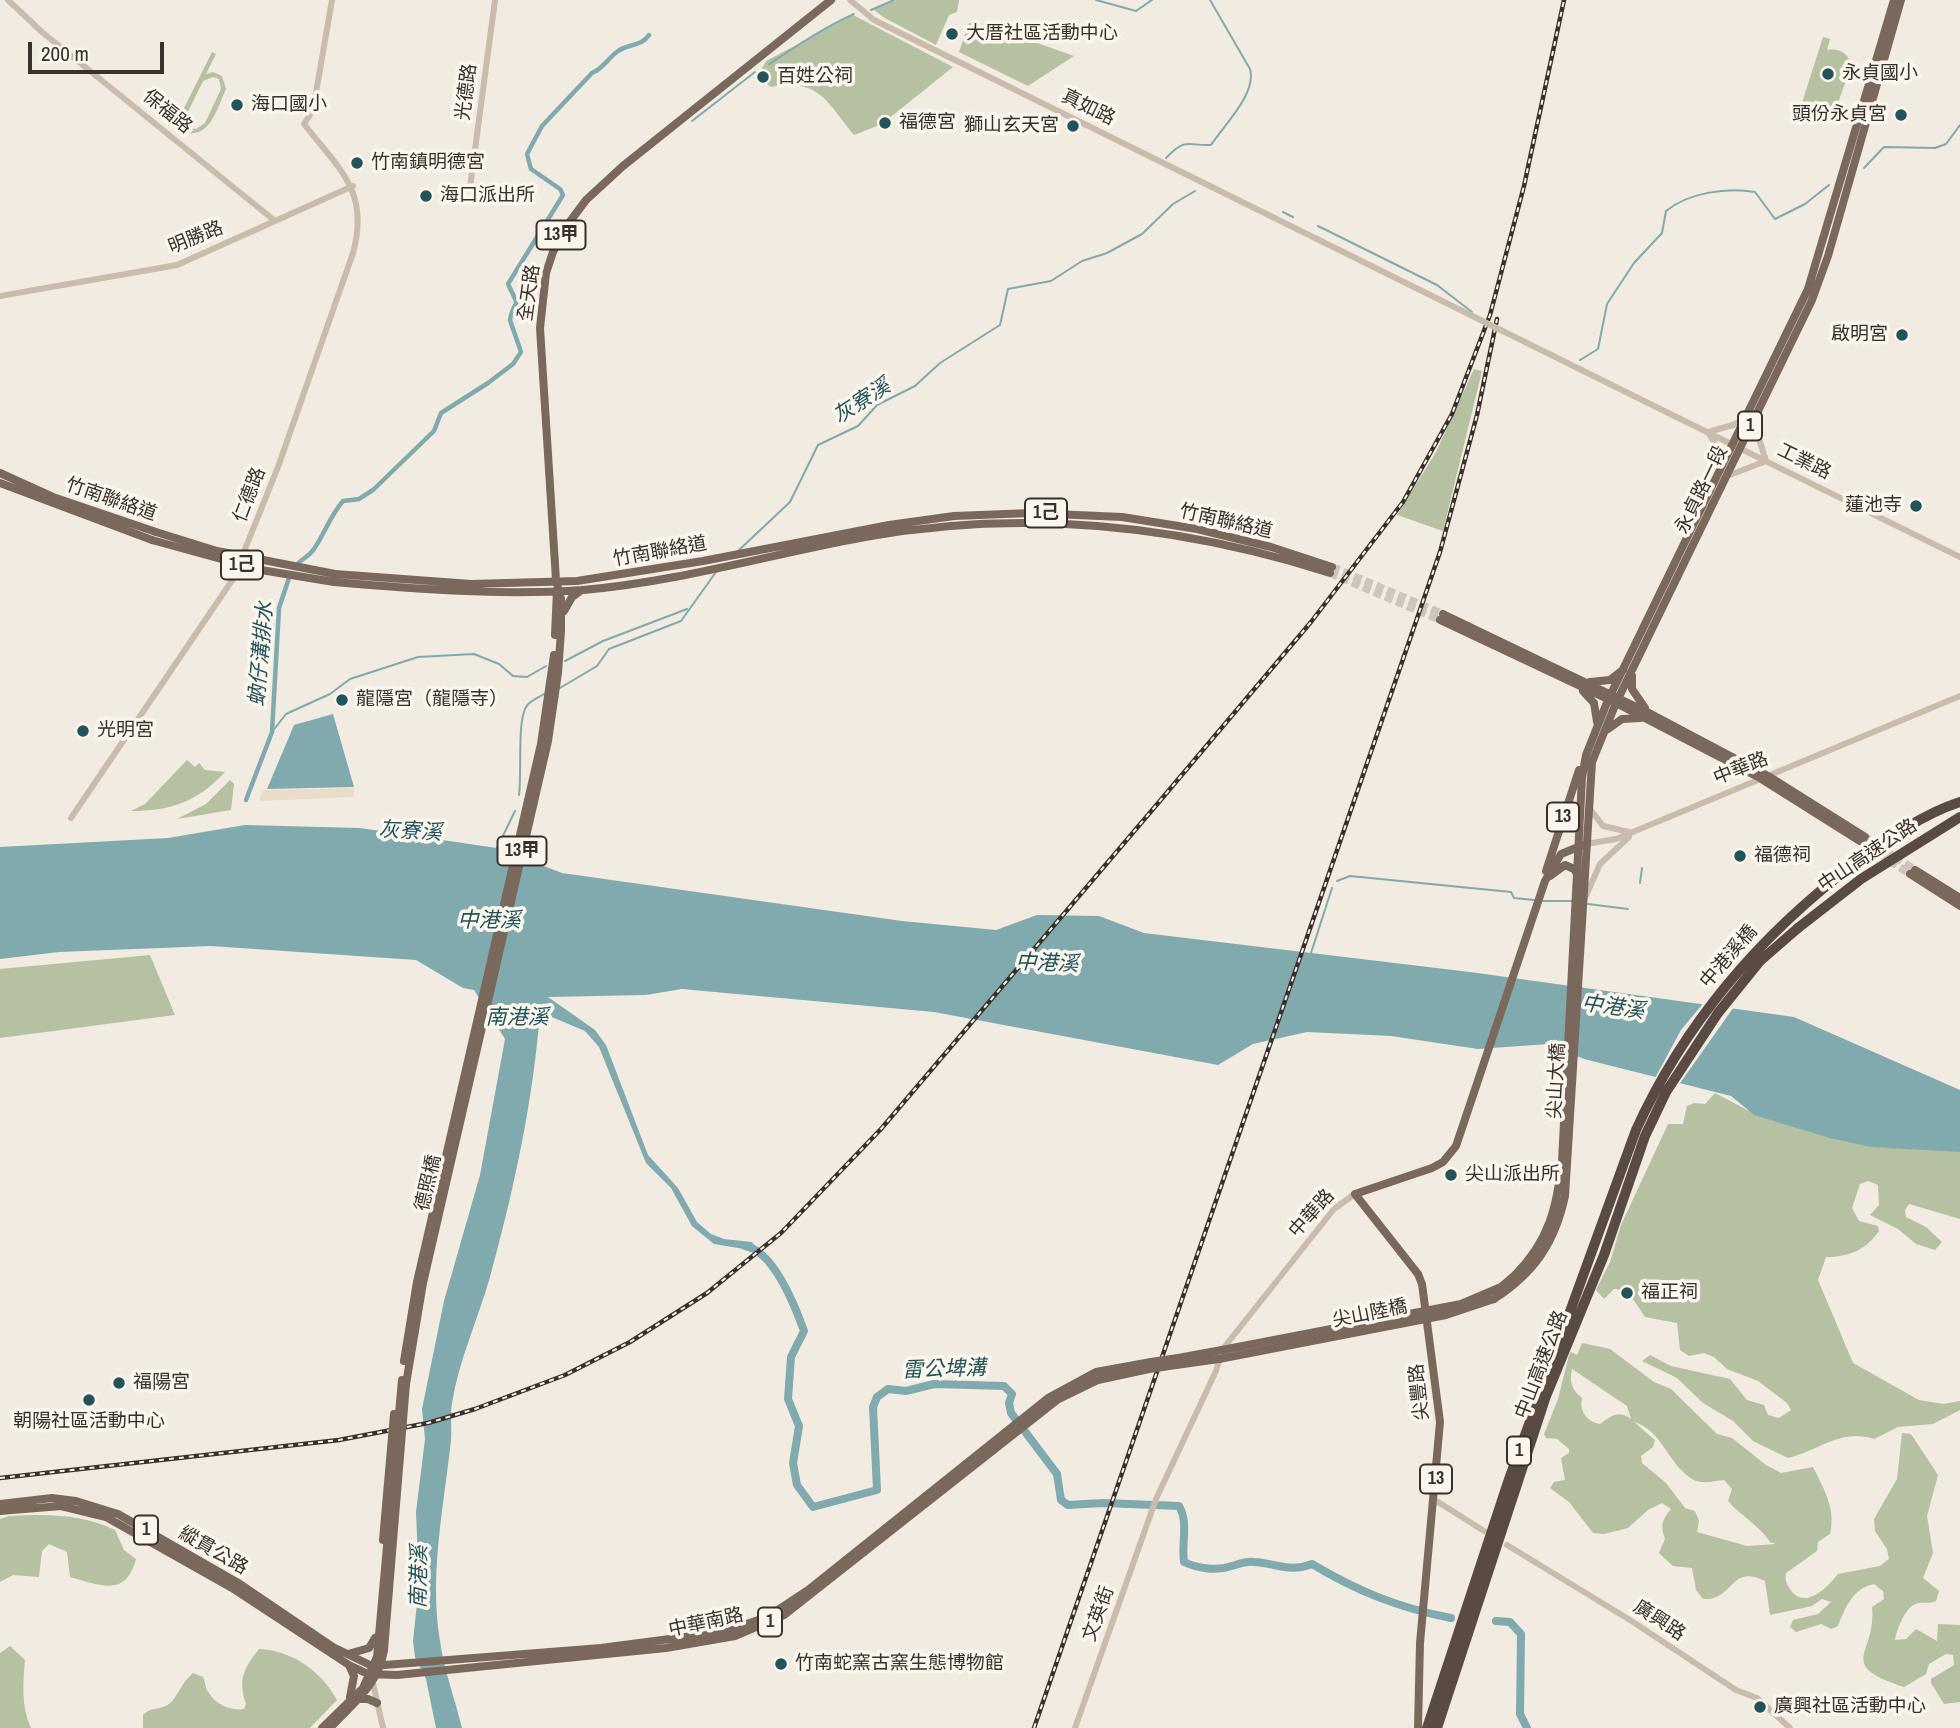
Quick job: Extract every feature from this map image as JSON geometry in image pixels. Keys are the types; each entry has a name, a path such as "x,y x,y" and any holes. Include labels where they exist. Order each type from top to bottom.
{"highway":[{"name":"中港溪橋","path":"1609,1208 1678,1047 1730,977 1785,921 1875,848 1922,819 1960,802"},
{"name":"中山高速公路","path":"1798,928 1861,878 1960,817"},
{"name":"中港溪橋","path":"1640,1133 1718,1013 1760,961 1798,928"},
{"name":"中山高速公路","path":"1426,1728 1443,1699 1546,1396 1604,1255 1640,1133"},
{"name":"中山高速公路","path":"1437,1728 1443,1699 1508,1482 1609,1208"}],"main road":[{"name":"全天路","path":"557,590 540,328 546,273 552,252 586,200 623,166 831,0"},
{"name":"永貞路一段","path":"1585,875 1583,845 1586,755 1750,418 1812,300 1828,256 1894,0"},
{"name":"永貞路一段","path":"1885,42 1901,0"},
{"name":"竹南聯絡道","path":"0,473 53,497 154,536"},
{"name":"竹南聯絡道","path":"0,483 154,536 217,551 335,578 467,592 582,590 927,519 1031,513 1122,517 1197,529 1271,547 1331,570"},
{"name":"竹南聯絡道","path":"335,578 471,583 556,579 576,582 704,566"},
{"name":"13甲","path":"557,590 554,601 558,631"},
{"path":"558,631 565,605 582,590"},
{"path":"1614,699 1587,682 1441,617 1569,681 1614,699 1764,777 1862,839"},
{"name":"德照橋","path":"323,1728 363,1688 377,1657 404,1382 417,1282 541,744 558,631"},
{"path":"1587,682 1610,680 1630,667 1632,689 1648,716"},
{"path":"1569,681 1594,704 1600,731 1622,719 1648,716"},
{"name":"永貞路一段","path":"1583,845 1592,762 1600,731"},
{"name":"13","path":"1545,881 1558,833 1586,755"},
{"name":"中華路","path":"1355,1194 1443,1162 1456,1146 1545,881 1561,854 1583,845"},
{"path":"1545,881 1565,865 1585,875"},
{"path":"1960,898 1912,872 1960,906"},
{"name":"尖山大橋","path":"1565,1163 1585,875"},
{"name":"尖山大橋","path":"1565,1163 1585,875"},
{"name":"尖山陸橋","path":"1220,1354 1461,1304 1482,1297 1517,1279 1532,1259 1551,1224 1565,1163"},
{"name":"尖豐路","path":"1355,1194 1413,1266 1422,1284 1440,1422 1423,1609 1420,1714"},
{"name":"中華南路","path":"397,1671 674,1643 770,1619 882,1535 1038,1410 1096,1373 1220,1354"},
{"path":"374,1673 390,1440 404,1382"},
{"path":"323,1728 354,1698 374,1673 384,1650 404,1382"},
{"name":"縱貫公路","path":"0,1504 52,1498 76,1501 118,1514 348,1654 374,1673"},
{"name":"縱貫公路","path":"0,1511 61,1506 106,1517 276,1611 349,1665 374,1673 397,1671"},
{"path":"348,1654 369,1648 375,1637"},
{"path":"384,1650 397,1671"},
{"path":"349,1665 354,1676 354,1698"},
{"path":"354,1698 377,1703"},
{"path":"1420,1714 1426,1728"},
{"name":"13","path":"1418,1728 1420,1714"}],"street":[{"name":"保福路","path":"8,0 41,32 275,221"},
{"path":"332,0 313,110 304,124 353,186"},
{"name":"光德路","path":"470,187 495,0"},
{"name":"真如路","path":"850,0 874,20 1634,396"},
{"name":"明勝路","path":"0,296 177,265 353,186"},
{"name":"仁德路","path":"71,818 233,579 278,467 353,253 359,222 353,186"},
{"name":"工業路","path":"1634,396 1960,557"},
{"path":"1750,418 1766,461 1723,475 1717,447 1708,432 1750,418"},
{"name":"中華路","path":"1583,845 1616,839 1960,696"},
{"path":"1587,804 1596,821 1603,826 1621,832 1634,831"},
{"path":"1585,875 1634,831"},
{"name":"中華路","path":"1220,1354 1334,1209 1355,1194"},
{"name":"文英街","path":"1075,1728 1156,1499 1216,1371 1220,1354"},
{"path":"1435,1500 1484,1531"},
{"name":"廣興路","path":"1507,1545 1630,1620 1736,1690 1757,1698 1790,1728"},
{"path":"374,1673 383,1728"}],"green space":[{"path":"897,0 959,0 957,12 949,15 936,45 873,9"},
{"path":"853,15 953,67 882,124 854,135 820,95 800,86 771,87 763,81 761,70 766,61"},
{"path":"969,23 1006,32 1074,56 1028,86 959,52"},
{"path":"1823,37 1830,39 1827,50 1843,53 1849,59 1851,67 1836,108 1824,111 1810,102 1807,111 1800,109"},
{"path":"212,52 216,54 206,74 213,72 222,76 226,89 213,119 195,133 187,133 182,124 176,124","holes":["213,77 219,79 221,89 205,123 196,129 189,128 187,114 203,81"]},
{"path":"1474,369 1482,371 1443,531 1397,515 1436,452"},
{"path":"187,760 195,767 199,763 205,770 225,772 204,791 182,803 159,809 131,811 145,804"},
{"path":"230,780 234,784 231,810 177,819 206,804"},
{"path":"150,955 175,1015 0,1038 0,969"},
{"path":"1715,1093 1751,1112 1960,1147 1960,1219 1909,1204 1905,1210 1906,1217 1926,1227 1942,1242 1935,1250 1916,1244 1898,1229 1870,1215 1879,1205 1878,1185 1868,1181 1860,1184 1852,1208 1859,1221 1878,1226 1879,1231 1856,1251 1842,1256 1826,1257 1818,1280 1853,1363 1919,1400 1943,1404 1960,1401 1960,1410 1933,1424 1898,1427 1874,1439 1862,1436 1840,1438 1788,1458 1753,1441 1733,1421 1703,1403 1677,1378 1642,1361 1650,1355 1671,1366 1730,1379 1747,1400 1764,1405 1768,1415 1779,1418 1791,1410 1787,1403 1758,1381 1727,1369 1714,1357 1704,1353 1689,1356 1680,1350 1677,1323 1645,1317 1632,1299 1620,1290 1614,1289 1604,1299 1596,1290 1610,1262 1621,1225 1668,1124 1683,1124 1687,1106 1694,1103 1705,1104"},
{"path":"1582,1343 1610,1349 1654,1382 1671,1389 1717,1434 1732,1438 1766,1465 1781,1473 1813,1467 1828,1499 1831,1525 1830,1534 1818,1542 1817,1551 1786,1573 1789,1587 1802,1598 1822,1591 1838,1574 1880,1566 1889,1559 1887,1549 1875,1531 1874,1519 1897,1479 1902,1433 1911,1434 1938,1475 1927,1516 1933,1553 1923,1578 1939,1591 1936,1601 1914,1604 1906,1612 1895,1640 1906,1639 1916,1629 1937,1641 1938,1624 1960,1625 1960,1702 1944,1704 1931,1683 1931,1679 1954,1665 1953,1655 1946,1654 1929,1664 1926,1674 1904,1687 1870,1672 1864,1664 1872,1623 1872,1607 1884,1599 1883,1591 1874,1584 1855,1594 1838,1626 1831,1629 1821,1624 1796,1632 1790,1627 1793,1620 1818,1614 1831,1602 1822,1599 1812,1606 1770,1615 1765,1581 1745,1576 1721,1594 1703,1599 1696,1590 1692,1568 1673,1566 1659,1553 1665,1539 1663,1523 1671,1509 1662,1503 1648,1510 1628,1528 1604,1534 1593,1533 1569,1502 1550,1488 1554,1482 1565,1480 1561,1458 1569,1453 1569,1449 1557,1439 1546,1438 1544,1434 1558,1399 1569,1355 1571,1352 1577,1355","holes":["1572,1369 1627,1406 1631,1419 1616,1415 1600,1424 1588,1418 1583,1411 1582,1398 1572,1385","1634,1422 1652,1432 1677,1465 1692,1479 1703,1482 1724,1480 1732,1489 1728,1501 1770,1542 1776,1544 1747,1546 1697,1532 1699,1521 1695,1511 1685,1508 1666,1483 1642,1463 1641,1456 1653,1447 1655,1440"]},
{"path":"9,1516 63,1516 115,1530 124,1550 136,1559 132,1571 119,1584 110,1586 70,1577 67,1552 49,1544 42,1551 39,1577 13,1575 0,1582 0,1519"},
{"path":"10,1646 25,1660 24,1703 31,1728 0,1728 0,1653"},
{"path":"259,1649 283,1653 305,1664 331,1690 337,1700 310,1728 143,1728 143,1715 169,1704 193,1673 203,1677 208,1691 220,1704 244,1709 246,1704 242,1681 249,1663"}],"shaded area":[{"path":"354,788 354,797 259,801 263,790"}],"water":[{"path":"333,714 354,787 267,789 294,725"},
{"name":"中港溪","path":"245,825 360,828 497,848 562,873 902,921 996,930 1037,915 1099,916 1144,933 1470,972 1794,1017 1960,1090 1960,1152 1871,1147 1830,1138 1754,1115 1731,1096 1584,1059 1548,1044 1478,1049 1391,1036 1307,1032 1253,1044 1218,1065 934,1012 682,989 646,995 548,997 595,1030 606,1045 648,1155 678,1188 697,1222 711,1234 724,1239 752,1242 755,1247 750,1250 714,1244 692,1226 671,1188 646,1163 599,1047 585,1031 540,1012 533,1079 515,1178 490,1277 464,1355 452,1403 451,1440 436,1591 442,1652 462,1728 436,1728 426,1679 415,1657 413,1641 419,1585 416,1512 425,1439 422,1409 444,1301 480,1175 505,1039 474,990 463,988 416,960 211,946 59,952 0,959 0,847 168,838"}],"pier":[{"path":"1706,1000 1736,1004 1678,1086 1654,1080 1681,1030"}],"waterway":[{"path":"871,10 894,0"},
{"path":"1096,0 1136,11 1152,0"},
{"name":"灰寮溪","path":"1166,158 1183,145 1211,145 1249,88 1250,69 1210,0"},
{"path":"769,64 854,14"},
{"name":"蚋仔溝排水","path":"294,568 314,549 343,501 359,499 373,490 434,431 441,413 513,364 521,352 510,320 516,302 508,284 563,195 560,189 531,169 527,154 542,126 592,73 618,51 643,41 649,35"},
{"path":"692,121 755,72"},
{"path":"1864,168 1884,147 1935,148 1946,144 1960,125"},
{"path":"1580,360 1598,349 1607,304 1634,263 1662,233 1666,211 1696,196 1720,191 1744,191 1755,192 1775,219 1805,204 1829,185"},
{"name":"灰寮溪","path":"738,551 790,502 818,445 858,426 877,405 915,386 940,363 1000,325 1008,289 1051,281 1082,261 1107,253 1142,234 1173,204 1195,191"},
{"path":"1283,212 1293,217"},
{"path":"1318,226 1437,285 1472,312"},
{"name":"灰寮溪","path":"560,688 597,666 609,649 681,621 716,572"},
{"name":"蚋仔溝排水","path":"246,800 272,732 279,608 290,575"},
{"path":"565,661 603,641 687,609"},
{"path":"272,732 286,714 330,694 350,679 418,657 474,654 499,664 513,676 527,677 546,666"},
{"name":"灰寮溪","path":"519,795 523,714 529,703 544,694"},
{"name":"灰寮溪","path":"497,848 515,811"},
{"path":"1640,883 1642,868"},
{"path":"1337,881 1350,876 1511,892 1514,898 1534,900"},
{"path":"1311,953 1332,888"},
{"path":"1543,901 1572,901"},
{"path":"1588,904 1628,909"},
{"name":"雷公埤溝","path":"745,1246 755,1250 774,1268 789,1294 804,1331 791,1357 788,1399 799,1426 793,1463 797,1485 813,1507 877,1490 873,1407 877,1397 888,1389 906,1391 934,1384 1004,1386 1012,1394 1009,1403 1011,1413 1057,1474 1061,1500 1068,1505 1103,1503 1179,1506 1184,1519 1184,1562 1214,1569 1248,1562 1290,1568 1312,1564 1379,1597 1451,1618"},
{"name":"雷公埤溝","path":"1496,1621 1510,1622 1521,1634 1520,1714 1527,1728"}],"tunnel":[{"path":"1332,567 1443,614"},
{"path":"1330,573 1440,620"},
{"path":"1865,837 1915,870"},
{"path":"1860,841 1910,874"}],"railway":[{"path":"0,1478 339,1440 428,1423 475,1409 565,1375 630,1342 707,1293 781,1233 881,1129 1311,622 1403,502 1452,414 1490,315 1524,186 1564,0"},
{"path":"1034,1728 1440,552 1477,415 1497,319"}],"place":[{"name":"大厝社區活動中心","path":"952,34"},
{"name":"永貞國小","path":"1828,74"},
{"name":"百姓公祠","path":"763,77"},
{"name":"海口國小","path":"237,105"},
{"name":"頭份永貞宮","path":"1901,115"},
{"name":"福德宮","path":"885,123"},
{"name":"獅山玄天宮","path":"1073,126"},
{"name":"竹南鎮明德宮","path":"357,163"},
{"name":"海口派出所","path":"426,196"},
{"name":"啟明宮","path":"1902,335"},
{"name":"蓮池寺","path":"1916,506"},
{"name":"龍隱宮（龍隱寺）","path":"342,700"},
{"name":"光明宮","path":"83,731"},
{"name":"福德祠","path":"1740,856"},
{"name":"尖山派出所","path":"1451,1175"},
{"name":"福正祠","path":"1627,1293"},
{"name":"福陽宮","path":"119,1383"},
{"name":"朝陽社區活動中心","path":"89,1400"},
{"name":"竹南蛇窯古窯生態博物館","path":"781,1664"},
{"name":"廣興社區活動中心","path":"1760,1707"}],"water label":[{"name":"南港溪","path":"517,1018"},
{"name":"南港溪","path":"420,1577"}]}
